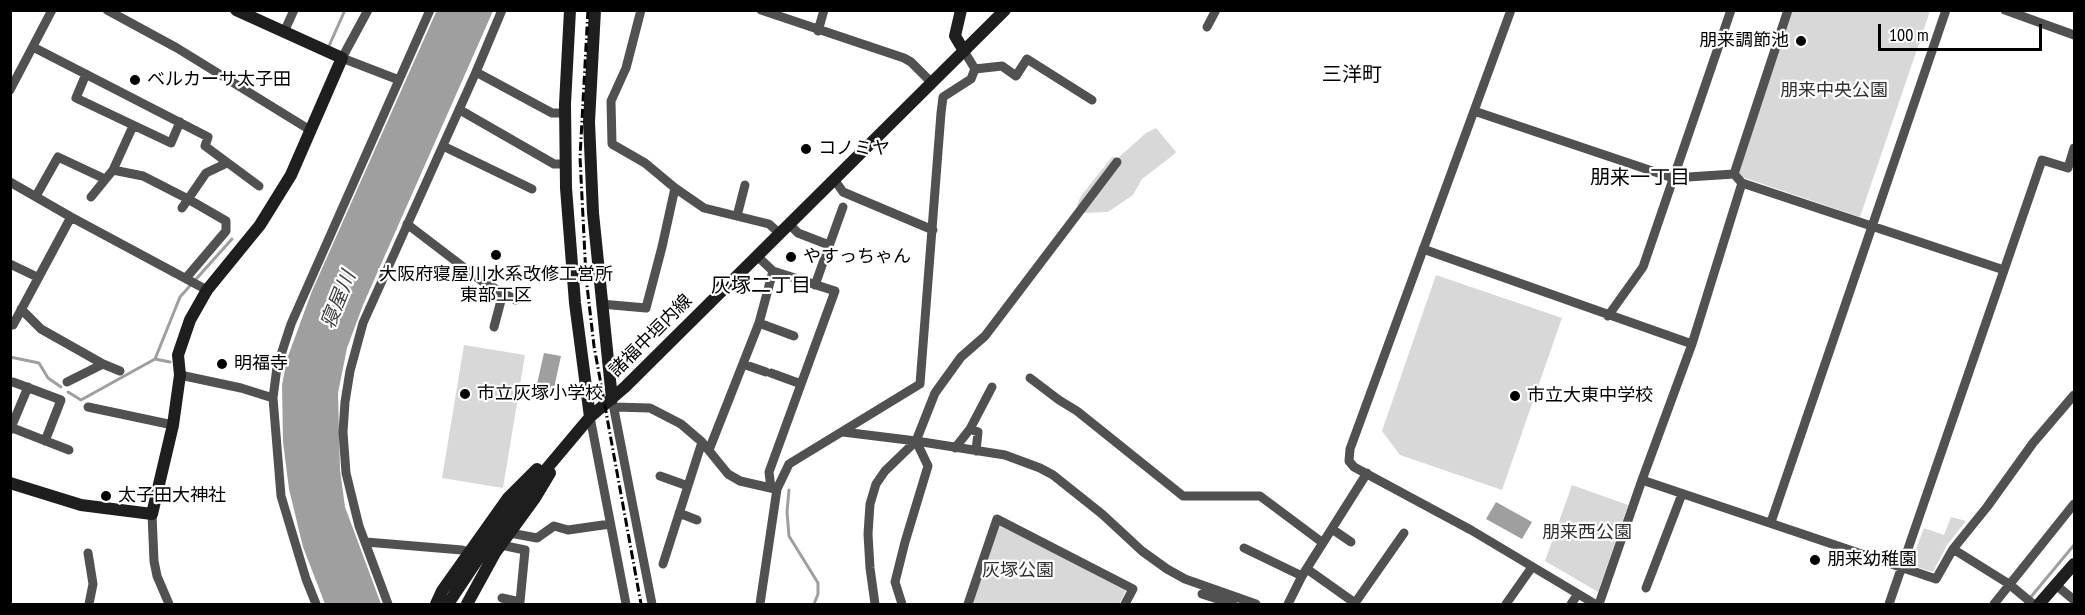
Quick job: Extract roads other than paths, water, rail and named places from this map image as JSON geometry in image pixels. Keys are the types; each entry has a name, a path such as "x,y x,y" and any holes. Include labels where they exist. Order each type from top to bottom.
{"street":[{"path":"10,90 52,10"},
{"path":"107,10 177,48 310,130"},
{"path":"236,10 342,58 399,80"},
{"path":"284,32 294,10"},
{"path":"195,283 260,225 291,175 342,58 368,10"},
{"path":"316,604 306,579 281,496 273,398 277,367 291,324 430,10"},
{"path":"388,604 359,526 346,473 343,432 350,371 363,322 502,10"},
{"path":"570,10 565,113 574,303 590,417 626,604"},
{"path":"595,10 589,122 593,213 601,304 613,403 652,604"},
{"path":"641,10 626,68 611,101 612,144 645,163 675,188 705,208 769,224 779,233"},
{"path":"761,10 904,58 931,81"},
{"path":"818,31 824,10"},
{"path":"961,10 955,36 975,69"},
{"name":"諸福中垣内線","path":"448,604 490,541 521,500 590,417 613,403 779,233 1005,10"},
{"path":"1208,27 1216,10"},
{"path":"1511,10 1350,449 1349,461 1354,467 1471,530 1597,604 1692,344 1742,183"},
{"path":"1608,316 1643,267 1731,10"},
{"path":"1734,174 1788,10"},
{"path":"1771,522 1946,10"},
{"path":"2005,10 2022,13 2074,35"},
{"path":"33,47 208,137 205,146 259,186"},
{"path":"975,69 1002,66 1016,76 1027,59 1092,99"},
{"path":"920,384 944,97 971,79 975,69"},
{"path":"476,72 552,113 565,113"},
{"path":"86,74 76,98 171,143 180,122"},
{"path":"459,110 554,164 566,164"},
{"path":"1474,111 1673,178 1734,174"},
{"path":"91,197 113,170 133,126"},
{"path":"443,146 532,189"},
{"path":"1889,604 2042,160 2071,169 2074,148"},
{"path":"36,196 58,158 105,179"},
{"path":"875,604 868,534 870,504 876,484 885,471 916,441 934,393 961,357 985,336 1117,162"},
{"path":"182,208 206,173 227,163"},
{"path":"113,170 143,177 188,199 225,222 226,231 195,283 190,320 178,355 180,375 173,425 152,514 154,561 169,604"},
{"path":"1734,174 1742,183 2004,270"},
{"path":"834,179 843,192 933,230"},
{"path":"10,182 195,283"},
{"path":"737,216 745,185"},
{"path":"601,304 646,308 675,188"},
{"path":"815,285 843,207"},
{"path":"10,325 13,325 71,217"},
{"path":"407,224 483,282 516,300"},
{"path":"789,224 798,233 829,245"},
{"path":"1423,249 1692,344"},
{"path":"757,256 773,271 835,291 769,472 774,489 760,604"},
{"path":"10,264 37,277"},
{"path":"663,564 688,486 759,323 773,271"},
{"path":"494,327 504,293"},
{"path":"21,309 40,328 103,364 120,371"},
{"path":"759,323 794,336"},
{"path":"67,382 103,364"},
{"path":"743,364 801,384"},
{"path":"180,375 241,388 273,398"},
{"path":"1030,378 1077,411 1183,496 1260,496 1323,543"},
{"path":"13,381 61,400 45,441"},
{"path":"920,384 934,393"},
{"path":"774,489 789,464 920,384"},
{"path":"28,387 11,428 69,450"},
{"path":"956,448 970,429 992,387"},
{"path":"1642,480 1936,579 1953,549 1987,507 2033,443 2074,395"},
{"path":"1052,410 1059,400"},
{"path":"613,403 650,408 681,424 706,446 728,474 740,480 774,489"},
{"path":"88,407 173,425"},
{"path":"970,429 978,432 976,451"},
{"path":"843,432 1005,455 1040,468 1053,475 1150,557 1204,591 1234,603 1256,604"},
{"path":"902,604 895,582 928,466 916,441"},
{"path":"467,604 501,545 535,498 565,448"},
{"path":"436,604 442,591 508,498 537,469 565,448"},
{"path":"1288,604 1305,572 1367,473"},
{"path":"660,476 688,486"},
{"path":"10,483 81,505 152,514"},
{"path":"1647,588 1682,495"},
{"path":"1994,604 2074,504"},
{"path":"679,513 698,520"},
{"path":"968,604 997,519 1133,589 1125,604"},
{"path":"510,533 537,538 554,526 568,530 610,524"},
{"path":"1332,530 1351,542"},
{"path":"1244,548 1305,572 1355,604 1404,533"},
{"path":"366,543 469,552"},
{"path":"501,545 525,550 520,602 502,598"},
{"path":"1953,549 2009,584 2033,604"},
{"path":"88,553 93,584 89,604"},
{"path":"2039,604 2074,564"},
{"path":"1506,604 1532,567"},
{"path":"2056,585 2074,600"},
{"path":"1197,604 1204,591"},
{"path":"1571,604 1578,594"}],"water":[{"name":"寝屋川","path":"437,10 493,11 363,305 347,348 338,393 340,470 345,507 381,604 325,604 303,547 289,489 283,442 282,385 287,359 312,291"},
{"path":"544,353 561,356 552,397 535,393"},
{"path":"1496,502 1532,522 1522,539 1486,519"}],"waterway":[{"path":"329,46 345,10"},
{"path":"68,392 81,400 155,359 180,297 232,239"},
{"path":"10,357 39,363 48,378 61,387"},
{"path":"155,359 170,362"},
{"path":"789,490 787,512 789,536 818,583 818,594 814,604"},
{"path":"2025,604 2074,545"}],"railway":[{"path":"588,10 580,157 586,277 594,346 641,604"}],"place":[{"name":"朋来調節池","path":"1801,41"},
{"name":"ベルカーサ太子田","path":"135,80"},
{"name":"コノミヤ","path":"806,149"},
{"name":"大阪府寝屋川水系改修工営所 東部工区","path":"496,255"},
{"name":"やすっちゃん","path":"791,257"},
{"name":"明福寺","path":"222,364"},
{"name":"市立灰塚小学校","path":"465,394"},
{"name":"市立大東中学校","path":"1515,396"},
{"name":"太子田大神社","path":"106,496"},
{"name":"朋来幼稚園","path":"1815,560"}],"district":[{"name":"三洋町","path":"1352,75"},
{"name":"朋来一丁目","path":"1640,178"},
{"name":"灰塚二丁目","path":"761,286"}],"park label":[{"name":"朋来中央公園","path":"1834,91"},
{"name":"朋来西公園","path":"1587,533"},
{"name":"灰塚公園","path":"1018,571"}]}
